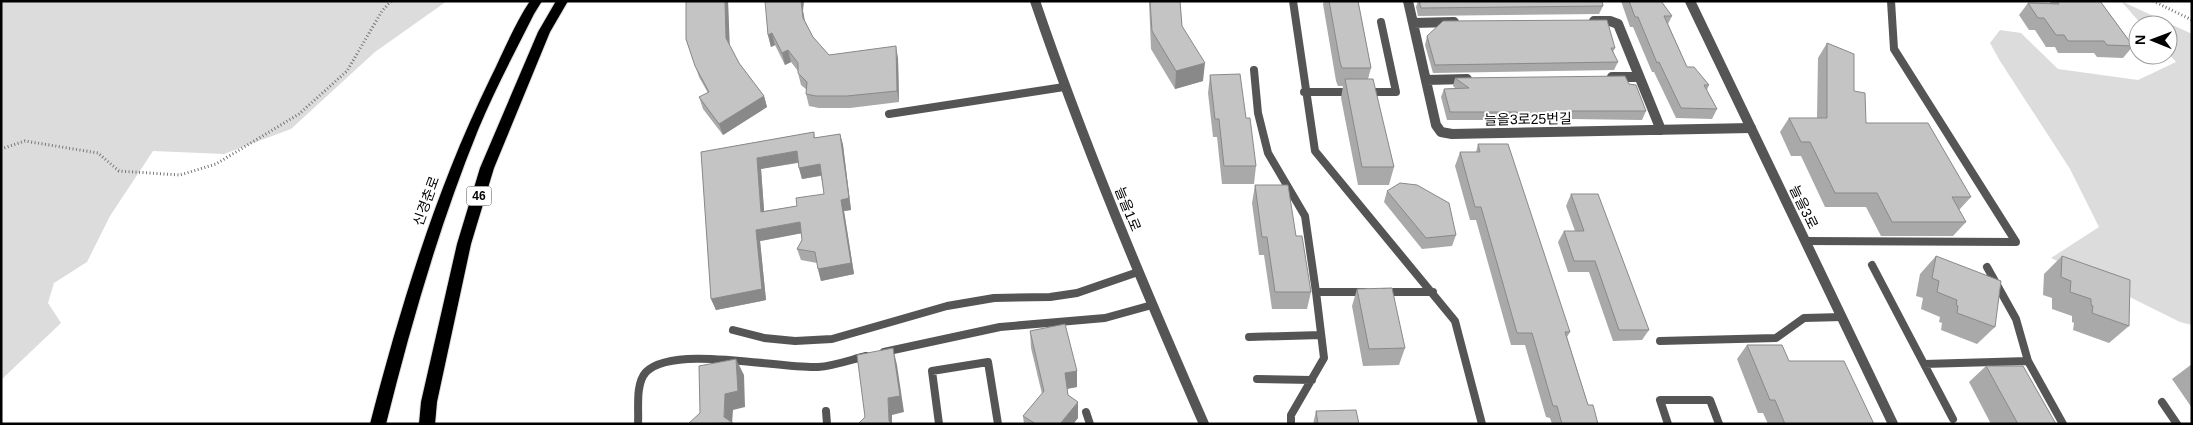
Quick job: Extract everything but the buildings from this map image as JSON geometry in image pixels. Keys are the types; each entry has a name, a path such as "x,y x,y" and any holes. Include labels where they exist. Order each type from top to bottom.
{"highway":[{"name":"신경춘로","path":"378,424 405,318 439,215 472,130 528,13 536,1"},
{"name":"46","path":"427,424 464,244 487,168 544,32 562,1"},
{"name":"46","path":"430,402 432,424"}],"street":[{"name":"늘을1로","path":"1035,1 1064,86 1138,272 1204,424"},
{"name":"늘을3로25번길","path":"1408,1 1436,125 1441,132 1452,134 1751,128"},
{"name":"늘을3로","path":"1690,1 1893,424"},
{"path":"1580,21 1610,21 1618,24 1661,130"},
{"path":"1413,23 1462,22"},
{"path":"1600,78 1639,77"},
{"path":"1426,80 1474,79"}],"lane":[{"path":"1293,1 1304,92 1315,151 1456,321 1482,424"},
{"path":"1805,241 2016,242 1894,49 1890,1"},
{"path":"1304,92 1396,92 1381,22"},
{"path":"1254,70 1258,113 1268,153 1305,216 1324,358 1291,415 1291,424"},
{"path":"889,114 981,101 1064,86"},
{"path":"1872,265 1953,419"},
{"path":"1987,267 2016,319 2028,361 2063,424"},
{"path":"733,330 764,338 795,341 832,339 947,306 994,298 1050,297 1077,293 1138,272"},
{"path":"1316,292 1433,292"},
{"path":"638,424 640,385 646,372 659,362 680,359 746,361 819,367 1000,327 1105,318 1152,305"},
{"path":"1660,341 1776,338 1804,318 1842,318"},
{"path":"1250,336 1321,335"},
{"path":"1924,364 2028,361"},
{"path":"939,424 932,371 988,362 998,424"},
{"path":"1257,380 1312,380"},
{"path":"1668,424 1660,400 1710,400 1719,424"},
{"path":"2162,402 2176,424"},
{"path":"826,410 827,424"},
{"path":"1086,412 1090,424"}],"path":[{"path":"1,149 26,141 98,153 119,171 128,172 180,175 216,164 299,114 347,71 382,11 391,1"},
{"path":"2153,1 2192,20"}],"shaded area":[{"path":"1,1 447,1 375,52 291,129 224,154 153,151 110,216 87,262 54,283 48,303 61,323 1,380"},
{"path":"2121,1 2151,15 2133,15"},
{"path":"2178,27 2192,34 2192,325 2180,322 2051,258 2099,227 2070,169 1990,43 2000,30 2021,33 2058,69 2138,80 2170,65 2178,65"}]}
